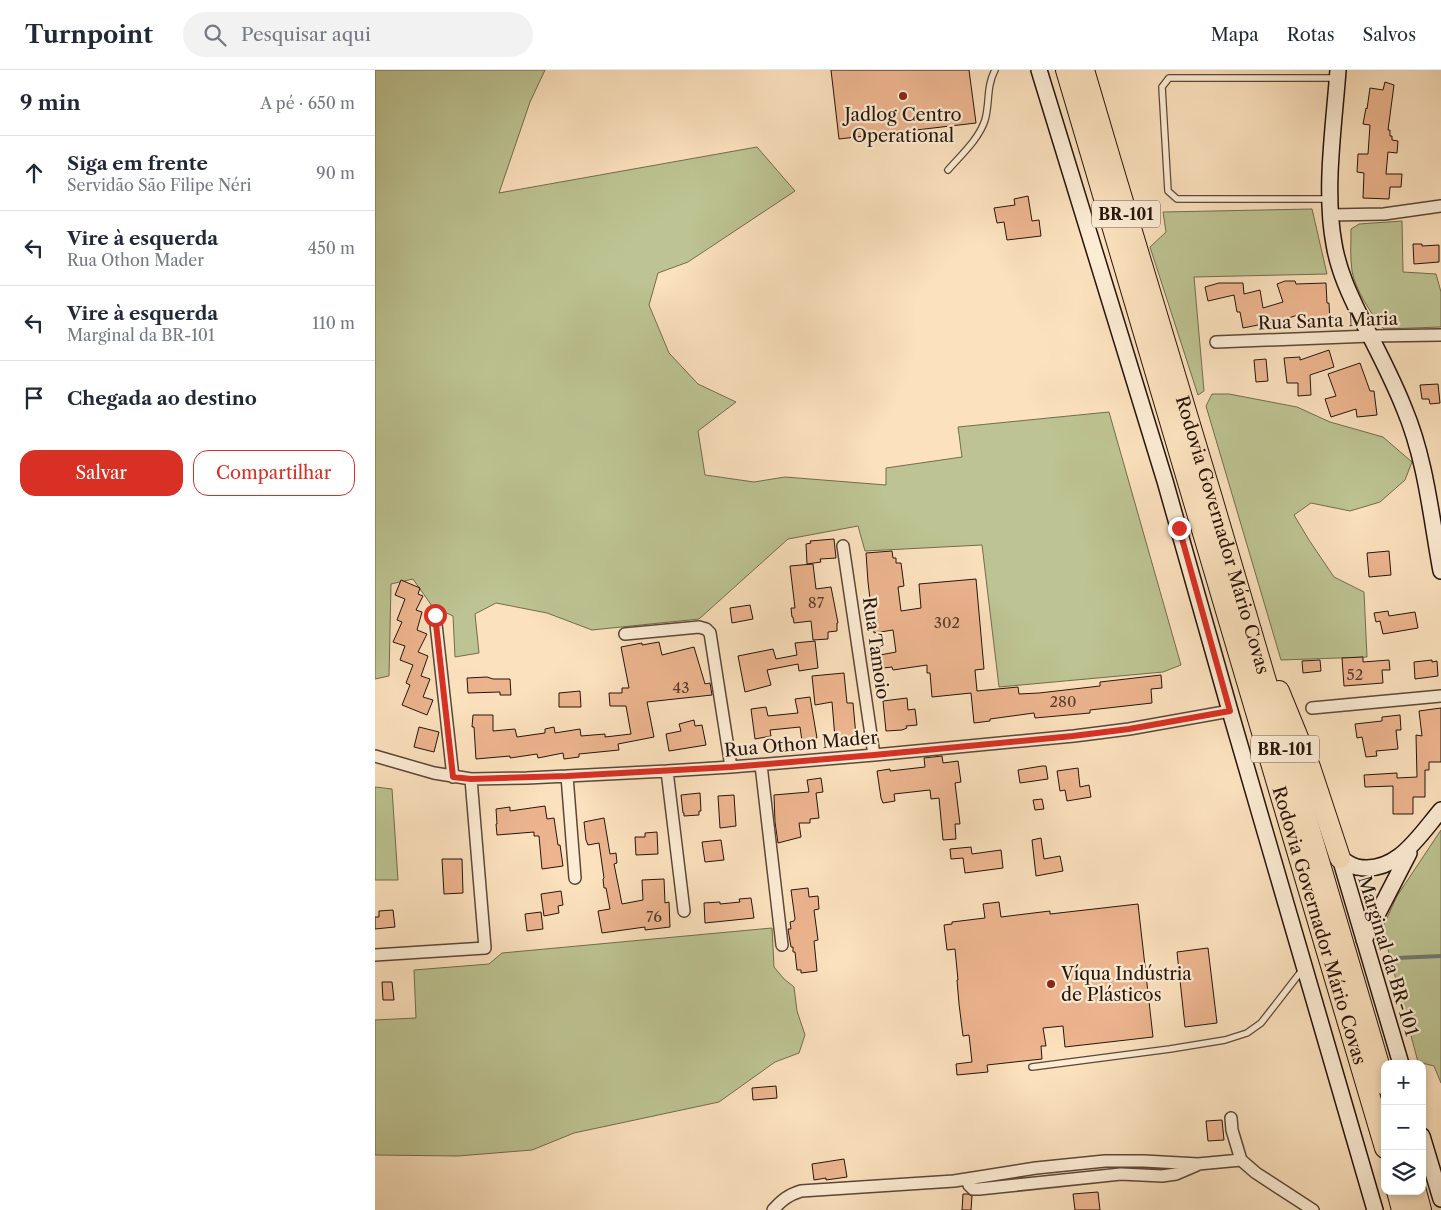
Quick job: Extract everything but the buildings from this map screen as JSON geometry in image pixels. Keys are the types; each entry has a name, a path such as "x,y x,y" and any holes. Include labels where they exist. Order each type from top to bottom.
{"highway":[{"name":"Rodovia Governador Mário Covas","path":"1066,70 1381,1134"},
{"name":"Rodovia Governador Mário Covas","path":"1084,70 1381,1072"},
{"path":"1247,620 1300,741 1340,858"},
{"path":"1398,1195 1402,1210"},
{"path":"1417,1195 1421,1210"}],"main road":[{"path":"1039,70 1165,481 1375,1210"},
{"path":"1338,74 1330,199 1334,244 1339,267 1347,288 1371,336 1413,431 1423,469 1441,571"},
{"path":"1340,858 1355,867 1369,869 1382,867 1393,862 1414,842 1441,810"},
{"path":"1364,940 1414,842"},
{"name":"Marginal da BR-101","path":"1340,858 1400,1060"},
{"path":"1426,1149 1441,1199"}],"street":[{"path":"1330,215 1384,214 1441,206"},
{"name":"Rua Santa Maria","path":"1216,342 1441,335"},
{"name":"Rua Tamoio","path":"843,546 874,755"},
{"path":"435,615 453,777"},
{"path":"625,634 699,627 706,629 710,633 731,767"},
{"path":"1311,708 1441,696"},
{"name":"Rua Othon Mader","path":"375,756 453,777 471,779 667,771 761,765 1083,735 1230,711"},
{"path":"761,765 782,944"},
{"path":"667,771 683,911"},
{"path":"567,776 575,878"},
{"path":"375,955 485,948 471,779"},
{"path":"1231,1118 1232,1130 1241,1160 1256,1173 1313,1210"},
{"path":"773,1210 783,1198 801,1191 967,1179 973,1189 979,1189 1121,1174 1162,1176 1176,1174 1198,1164 1241,1160"}],"lane":[{"path":"948,170 979,133 985,119 990,80 995,70"},
{"path":"1330,199 1177,199 1168,191 1162,86 1169,78 1338,74"},
{"path":"1032,1067 1207,1043 1247,1033 1261,1023 1304,968"}],"green space":[{"path":"375,70 545,70 530,102 499,193 757,147 795,191 688,262 658,273 649,305 669,353 698,384 736,402 698,431 705,475 754,482 785,477 886,485 886,468 962,457 958,427 1109,412 1181,665 1163,672 999,687 982,545 865,551 858,526 788,539 699,619 592,630 547,613 496,603 475,614 479,653 455,657 453,616 432,606 413,579 391,584 389,676 375,679"},
{"path":"1312,209 1327,274 1194,277 1204,391 1198,395 1150,247 1166,232 1163,212"},
{"path":"1402,221 1403,272 1436,274 1441,292 1441,327 1384,329 1365,302 1354,278 1351,260 1351,229 1359,224"},
{"path":"1212,394 1229,394 1297,407 1330,422 1383,437 1412,462 1405,480 1380,502 1350,511 1311,503 1294,515 1334,577 1364,592 1367,657 1281,660 1206,406"},
{"path":"375,787 392,789 398,880 375,880"},
{"path":"1441,830 1441,1083 1434,1066 1426,1064 1426,1060 1417,1060 1385,938 1381,931 1397,896"},
{"path":"772,928 774,967 794,987 797,1011 805,1035 799,1053 775,1062 719,1102 574,1133 532,1150 458,1156 375,1155 375,1020 416,1018 414,970 489,964 502,953"}],"waterway":[{"path":"1396,958 1441,956"}],"place":[{"name":"Jadlog Centro Operational","path":"903,96"},
{"name":"Víqua Indústria de Plásticos","path":"1051,984"}],"route":[{"path":"435,615 453,777 471,779 527,778 731,767 1073,736 1129,729 1230,711 1179,528"}]}
